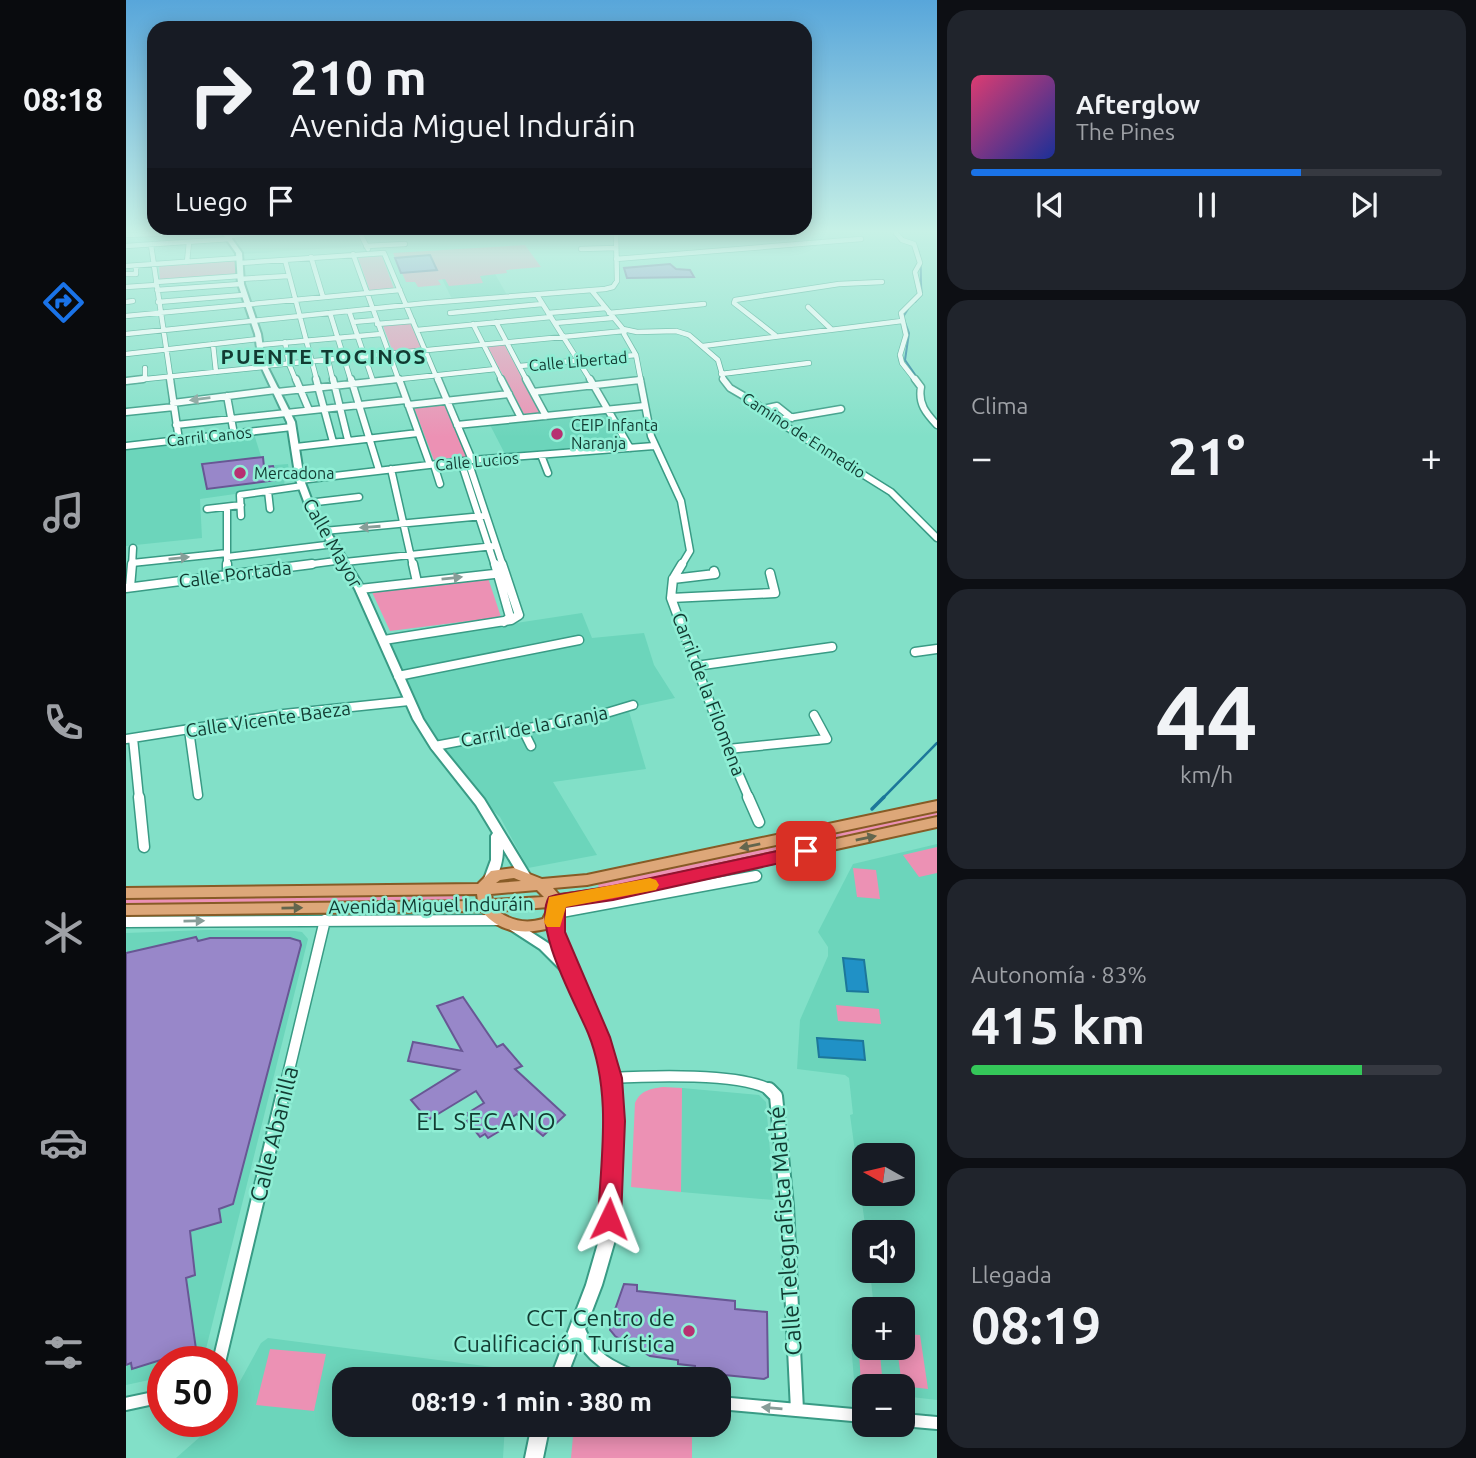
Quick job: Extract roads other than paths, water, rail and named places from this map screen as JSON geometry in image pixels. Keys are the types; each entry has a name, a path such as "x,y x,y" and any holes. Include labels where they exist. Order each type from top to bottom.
{"main road":[{"name":"Calle Mayor","path":"245,301 254,321 263,366 292,427 301,483 309,503 360,589 409,701 435,746 480,802 525,876"},
{"name":"Avenida Miguel Induráin","path":"126,892 487,884 542,886 634,871 937,806"},
{"name":"Avenida Miguel Induráin","path":"126,910 486,906 555,911 613,893 937,822"},
{"path":"497,833 497,860 487,884 486,906 504,922 544,946 569,970"},
{"path":"487,884 504,873 525,876 542,886 555,911 555,932 569,970 600,1037 611,1078 614,1121 609,1230 601,1262 562,1367"},
{"path":"504,922 535,927 548,923 555,911"},
{"path":"534,1458 538,1437"}],"street":[{"path":"126,302 133,301"},
{"path":"169,301 158,302 178,440"},
{"path":"126,316 285,301"},
{"path":"295,301 333,442"},
{"path":"369,301 440,484"},
{"path":"384,640 504,622 518,617 520,612 502,573 482,516 457,425 404,301"},
{"path":"126,334 458,301"},
{"path":"540,301 630,448"},
{"path":"600,301 625,331"},
{"path":"605,301 609,313"},
{"path":"735,301 775,335"},
{"path":"912,301 901,313 905,335 900,355 902,363 921,387 918,402 937,425"},
{"path":"446,302 455,326"},
{"path":"450,313 542,304"},
{"path":"417,330 549,315 609,313 704,304"},
{"path":"808,307 831,329"},
{"path":"349,311 373,381"},
{"path":"330,313 379,470"},
{"path":"555,323 609,313"},
{"path":"354,322 413,321"},
{"path":"126,381 625,331 680,332 703,346 902,321"},
{"path":"495,322 546,415"},
{"path":"473,324 521,418"},
{"name":"Carril de la Filomena","path":"625,331 636,355 654,446 681,500 690,551 673,579 671,598 759,821"},
{"path":"126,354 213,344 306,341 381,334"},
{"path":"285,342 289,363 309,410"},
{"path":"213,344 216,372"},
{"name":"Camino de Enmedio","path":"703,346 718,360 720,374 730,388 891,492 937,538"},
{"name":"Calle Libertad","path":"520,366 636,355"},
{"path":"328,360 348,440"},
{"path":"720,374 810,363"},
{"path":"145,368 145,379"},
{"path":"126,412 227,396 496,369"},
{"path":"533,392 640,380"},
{"path":"176,425 341,406 447,401 509,394"},
{"path":"227,396 234,434"},
{"path":"457,425 645,406"},
{"path":"763,409 777,406 792,418"},
{"path":"777,420 841,409"},
{"path":"252,416 255,431"},
{"name":"Carril Canos","path":"126,446 292,427"},
{"path":"296,447 418,433"},
{"name":"Calle Lucios","path":"241,505 240,495 379,470 654,446"},
{"path":"541,455 548,473"},
{"path":"391,469 417,582"},
{"path":"268,491 270,509"},
{"path":"309,503 359,497"},
{"path":"207,509 241,505 241,516"},
{"path":"227,574 228,507"},
{"path":"324,531 482,516"},
{"path":"132,563 334,544"},
{"name":"Calle Portada","path":"128,588 227,574 493,546"},
{"path":"128,588 133,548"},
{"path":"673,579 715,574 713,571"},
{"path":"360,589 502,573"},
{"path":"671,598 775,593 770,573"},
{"path":"398,676 579,640"},
{"path":"696,666 832,647"},
{"path":"915,652 937,649"},
{"name":"Calle Vicente Baeza","path":"130,738 284,714 409,701"},
{"name":"Carril de la Granja","path":"435,746 603,714 633,705"},
{"path":"729,749 827,739 814,715"},
{"path":"522,728 531,746"},
{"path":"189,730 198,795"},
{"path":"130,738 144,847"},
{"path":"555,911 756,876"},
{"name":"Calle Abanilla","path":"223,1346 325,920"},
{"path":"126,922 504,922"},
{"name":"Calle Telegrafista Mathé","path":"611,1078 656,1075 751,1083 768,1088 776,1096 786,1193 797,1410"},
{"path":"578,1323 582,1340 592,1354 616,1367"},
{"path":"126,1404 147,1399"},
{"path":"731,1404 852,1415"},
{"path":"915,1421 937,1423"}],"water":[{"path":"843,958 864,960 868,992 847,991"},
{"path":"817,1038 863,1041 865,1060 819,1057"}],"waterway":[{"path":"908,309 903,317 909,333 905,360 916,376"},
{"path":"883,798 937,743"},
{"path":"872,809 883,798"}],"place":[{"name":"CEIP Infanta Naranja","path":"557,434"},
{"name":"Mercadona","path":"240,473"},
{"name":"CCT Centro de Cualificación Turística","path":"689,1331"}],"district":[{"name":"PUENTE TOCINOS","path":"324,357"},
{"name":"EL SECANO","path":"487,1122"}]}
